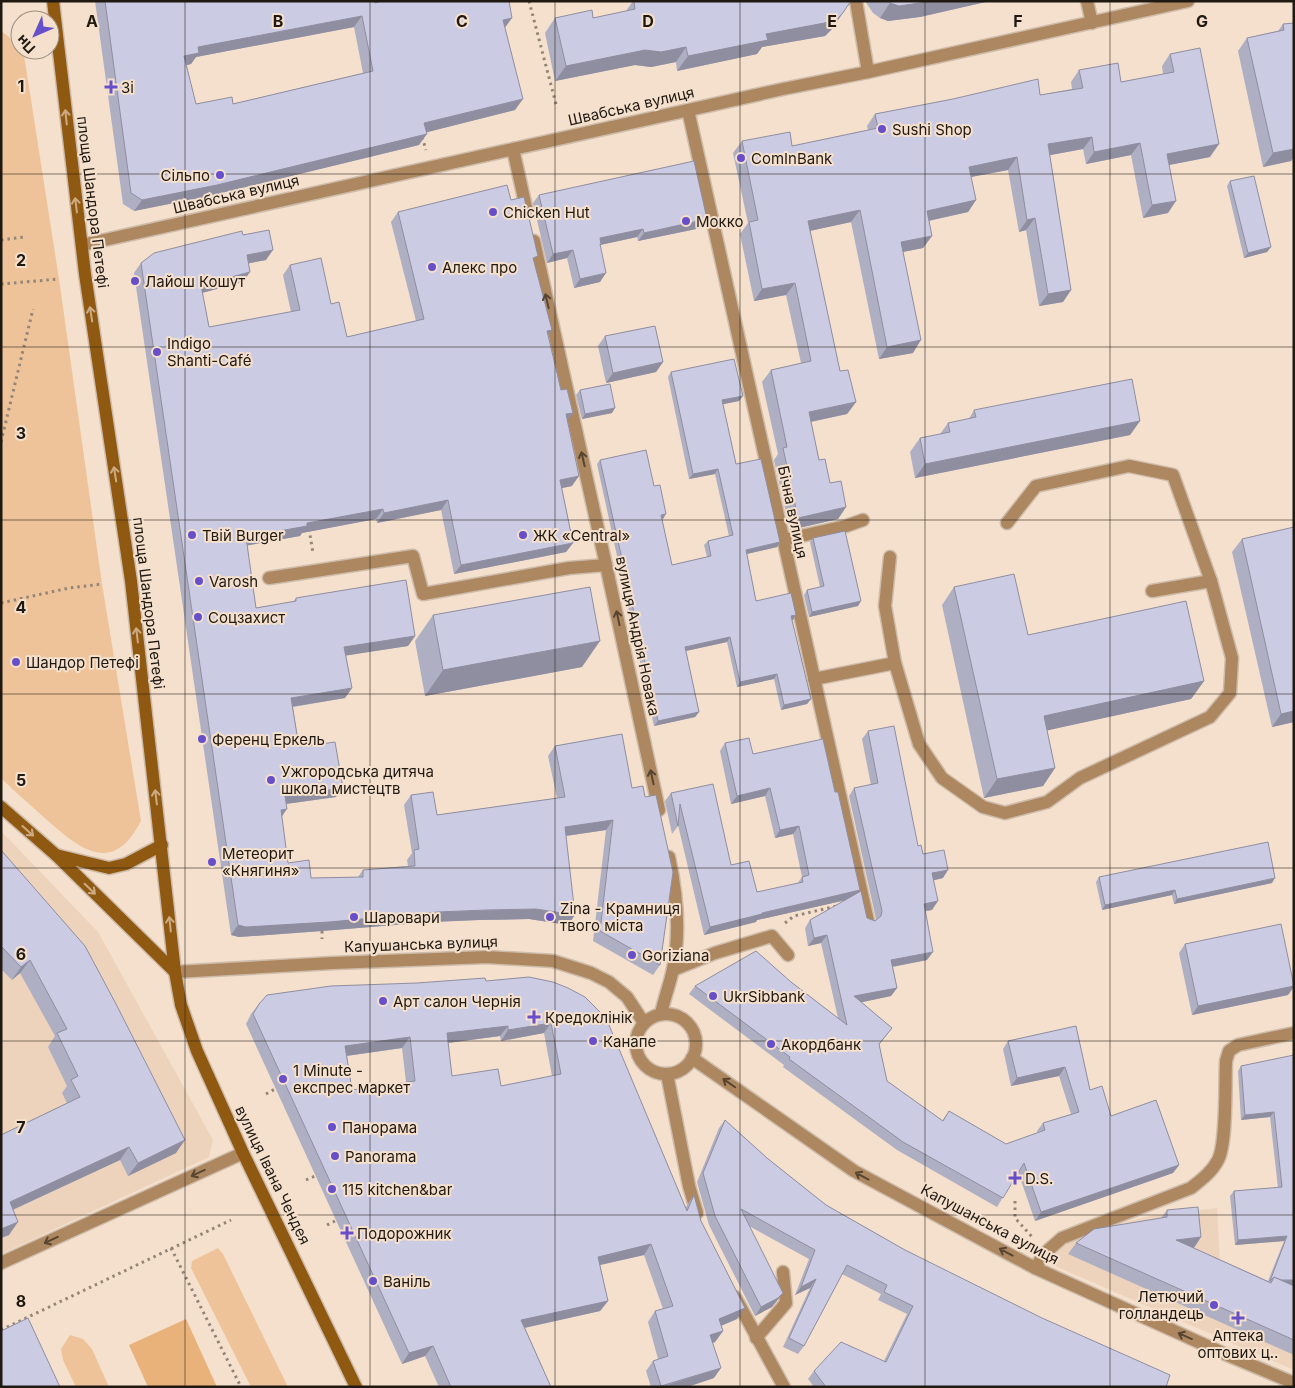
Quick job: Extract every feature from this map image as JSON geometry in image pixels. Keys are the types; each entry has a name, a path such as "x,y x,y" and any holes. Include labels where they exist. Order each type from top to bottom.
{"main road":[{"name":"площа Шандора Петефі","path":"53,1 82,245 131,581 175,972"},
{"path":"1,806 56,855 175,972"},
{"path":"56,855 109,868 126,864 162,845"},
{"name":"вулиця Івана Чендея","path":"175,972 191,1036 243,1153 356,1387"}],"street":[{"path":"856,1 868,72"},
{"path":"1087,1 1092,23"},
{"name":"Швабська вулиця","path":"82,245 1188,1"},
{"name":"Бічна вулиця","path":"688,110 868,921"},
{"name":"вулиця Андрія Новака","path":"513,149 662,824"},
{"path":"890,557 885,606 895,663 919,744 942,778 983,807 1004,813 1047,802 1080,778 1210,717 1230,693 1232,658 1212,581 1173,475 1129,466 1036,486 1007,523"},
{"path":"783,540 846,526 863,520"},
{"path":"269,578 414,556 423,594 569,568 606,565"},
{"path":"1152,591 1212,581"},
{"path":"814,679 895,663"},
{"path":"661,1014 673,970 678,915 674,882 666,844"},
{"path":"673,970 715,953 772,936 788,955"},
{"name":"Капушанська вулиця","path":"175,972 487,957 553,960 591,973 609,982 628,997 644,1023"},
{"path":"661,1014 679,1017 693,1030 696,1039 696,1049 686,1066 677,1072 667,1074 648,1068 640,1060 636,1051 636,1040 639,1030 652,1017 661,1014"},
{"path":"1035,1268 1045,1253 1062,1238 1191,1188 1203,1178 1219,1159 1223,1140 1228,1051 1238,1046 1294,1033"},
{"name":"Капушанська вулиця","path":"692,1058 854,1171 1035,1268 1225,1354 1294,1382"},
{"path":"667,1074 689,1186 701,1228"},
{"path":"1,1263 243,1153"},
{"path":"756,1338 786,1303 783,1272"},
{"path":"730,1287 784,1387"}],"path":[{"path":"530,1 557,108"},
{"path":"420,130 431,168"},
{"path":"1,240 24,236"},
{"path":"1,284 59,279"},
{"path":"1,442 33,309"},
{"path":"308,524 309,533"},
{"path":"1,603 69,588 102,584"},
{"path":"772,936 786,921 794,916 863,899"},
{"path":"322,931 322,939"},
{"path":"266,1094 275,1089"},
{"path":"306,1180 315,1176"},
{"path":"1015,1201 1015,1218 1045,1253"},
{"path":"2,1329 231,1220"},
{"path":"327,1225 335,1221"},
{"path":"171,1248 242,1387"}],"shaded area":[{"path":"1,31 10,38 10,60 25,60 59,279 102,584 141,821 130,838 119,848 108,853 97,852 85,848 60,831 1,778"},
{"path":"1,831 98,932 213,1140 209,1157 1,1254"},
{"path":"1217,1208 1220,1264 1294,1292 1294,1370 1046,1262 1063,1246 1102,1228 1150,1216"},
{"path":"218,1248 223,1254 288,1387 251,1387 191,1268 192,1261"},
{"path":"186,1319 217,1387 148,1387 129,1345"},
{"path":"70,1335 83,1339 92,1349 109,1387 76,1387 63,1360 61,1349"}],"building":[{"path":"105,1 375,1 375,3 382,1 509,1 512,18 503,20 523,99 424,123 427,134 217,185 142,200 131,193","holes":["362,16 373,71 233,104 232,97 196,104 184,56 199,53 198,47"]},
{"path":"634,1 851,1 835,21 766,34 768,40 688,56 686,47 661,52 645,50 566,66 555,18 592,10 593,18 635,9"},
{"path":"888,1 933,1 899,6"},
{"path":"1294,23 1294,149 1273,153 1247,38 1284,30 1283,24"},
{"path":"1200,48 1219,144 1167,154 1176,201 1152,205 1140,143 1094,152 1092,137 1048,144 1071,290 1048,294 1035,218 1027,220 1017,157 969,167 976,200 927,211 932,236 901,242 921,340 887,347 860,210 808,221 840,371 848,370 856,402 809,412 819,460 825,459 830,483 841,481 846,507 798,518 783,448 787,447 771,370 811,361 795,283 762,289 749,222 758,220 742,141 790,132 792,146 878,128 875,114 953,99 1038,79 1040,95 1083,88 1079,70 1118,63 1121,82 1174,72 1170,54"},
{"path":"694,161 707,219 644,233 643,229 600,238 606,273 580,279 573,250 553,254 539,195"},
{"path":"1254,176 1271,247 1248,253 1230,181"},
{"path":"507,185 511,200 524,197 538,256 533,258 552,330 547,331 561,390 567,389 573,413 566,414 579,476 560,480 573,543 461,565 448,500 384,513 383,509 307,523 307,526 246,537 256,608 296,601 296,598 406,580 415,636 344,647 352,688 291,698 299,747 335,742 343,788 285,796 287,809 281,810 288,863 309,860 311,878 363,877 363,870 415,866 414,850 419,849 411,795 433,792 437,815 565,797 555,746 622,734 632,788 643,786 645,797 656,795 673,872 660,965 600,931 613,820 565,827 575,915 536,909 486,910 438,912 329,922 246,927 238,925 141,263 154,253 242,231 243,235 269,230 273,250 247,255 250,272 201,285 209,327 300,310 290,265 321,258 331,304 339,302 347,337 424,319 398,212"},
{"path":"655,326 663,362 613,373 605,336"},
{"path":"734,359 743,396 722,400 736,464 761,459 780,542 746,550 756,601 791,593 796,615 791,616 811,699 784,705 777,674 740,682 730,637 685,647 699,712 658,721 600,460 646,450 654,486 660,485 666,514 661,515 672,565 711,556 708,541 733,535 718,469 693,474 671,372"},
{"path":"1132,379 1140,421 925,464 920,438 950,432 948,423 976,417 974,410"},
{"path":"610,384 615,408 585,414 580,390"},
{"path":"1294,527 1294,711 1281,714 1242,539"},
{"path":"845,531 861,601 812,612 807,590 824,586 813,538"},
{"path":"1014,574 1028,635 1186,601 1204,681 1044,716 1055,768 997,779 954,587"},
{"path":"590,587 600,641 443,670 433,615"},
{"path":"894,726 918,846 921,845 923,854 944,850 948,870 932,873 938,901 924,904 933,952 891,960 897,988 854,996 892,1028 879,1044 887,1081 943,1121 949,1111 1006,1144 1045,1130 1043,1123 1079,1112 1065,1067 1017,1078 1008,1041 1076,1026 1090,1090 1102,1086 1111,1116 1156,1100 1179,1165 1041,1212 1024,1163 1003,1198 903,1142 789,1059 790,1057 695,986 756,951 791,982 847,1025 827,935 814,938 810,920 861,891 867,918 875,921 881,916 882,911 854,788 878,783 868,731"},
{"path":"749,738 753,754 823,739 835,792 838,792 860,890 710,927 680,804 678,826 671,793 713,784 731,865 749,861 757,892 803,882 802,877 809,875 799,826 780,830 770,788 737,796 725,743"},
{"path":"1268,842 1275,878 1177,899 1175,890 1105,905 1099,877"},
{"path":"1,850 85,946 185,1140 138,1163 129,1147 10,1202 18,1222 1,1229 1,1135 80,1097 71,1080 78,1076 57,1033 67,1029 30,960 21,967 1,946"},
{"path":"1281,924 1294,986 1198,1006 1185,944"},
{"path":"529,977 553,982 585,997 606,1018 687,1211 694,1195 701,1221 745,1308 719,1319 723,1331 710,1335 721,1368 661,1386 653,1361 668,1356 655,1311 673,1306 651,1244 598,1257 608,1301 521,1320 551,1387 451,1387 433,1346 409,1353 253,1014 267,995 331,986 485,978 486,981","holes":["551,1023 561,1074 501,1086 498,1069 452,1076 447,1033 508,1026 508,1030","410,1037 415,1081 352,1090 345,1046"]},
{"path":"1294,1055 1294,1280 1281,1280 1274,1277 1270,1281 1287,1236 1238,1240 1234,1191 1282,1187 1274,1112 1245,1115 1241,1066"},
{"path":"725,1120 767,1158 826,1205 905,1250 1042,1318 1170,1375 1166,1387 826,1387 814,1371 841,1342 886,1362 913,1306 884,1292 887,1285 847,1265 804,1346 789,1338 816,1279 801,1287 815,1250 741,1209 783,1293 778,1298 761,1307 715,1216 703,1173"},
{"path":"1198,1207 1201,1237 1176,1240 1271,1283 1274,1277 1294,1286 1294,1340 1076,1243 1094,1229 1167,1217 1167,1210"},
{"path":"28,1318 60,1387 1,1387 1,1331"}],"place":[{"name":"3і","path":"111,87"},
{"name":"Sushi Shop","path":"882,129"},
{"name":"ComInBank","path":"741,158"},
{"name":"Сільпо","path":"220,175"},
{"name":"Chicken Hut","path":"493,212"},
{"name":"Мокко","path":"686,221"},
{"name":"Алекс про","path":"432,267"},
{"name":"Лайош Кошут","path":"135,281"},
{"name":"Indigo Shanti-Café","path":"157,352"},
{"name":"Твій Burger","path":"192,535"},
{"name":"ЖК «Central»","path":"523,535"},
{"name":"Varosh","path":"199,581"},
{"name":"Соцзахист","path":"198,617"},
{"name":"Шандор Петефі","path":"16,662"},
{"name":"Ференц Еркель","path":"202,739"},
{"name":"Ужгородська дитяча школа мистецтв","path":"271,780"},
{"name":"Метеорит «Княгиня»","path":"212,862"},
{"name":"Шаровари","path":"354,917"},
{"name":"Zina - Крамниця твого міста","path":"550,917"},
{"name":"Goriziana","path":"632,955"},
{"name":"UkrSibbank","path":"713,996"},
{"name":"Арт салон Чернія","path":"383,1001"},
{"name":"Кредоклінік","path":"534,1017"},
{"name":"Канапе","path":"593,1041"},
{"name":"Акордбанк","path":"771,1044"},
{"name":"1 Minute - експрес маркет","path":"283,1079"},
{"name":"Панорама","path":"332,1127"},
{"name":"Panorama","path":"335,1156"},
{"name":"D.S.","path":"1015,1178"},
{"name":"115 kitchen&bar","path":"332,1189"},
{"name":"Подорожник","path":"347,1233"},
{"name":"Ваніль","path":"373,1281"},
{"name":"Летючий голландець","path":"1214,1305"},
{"name":"Аптека оптових ц‥","path":"1238,1318"}]}
